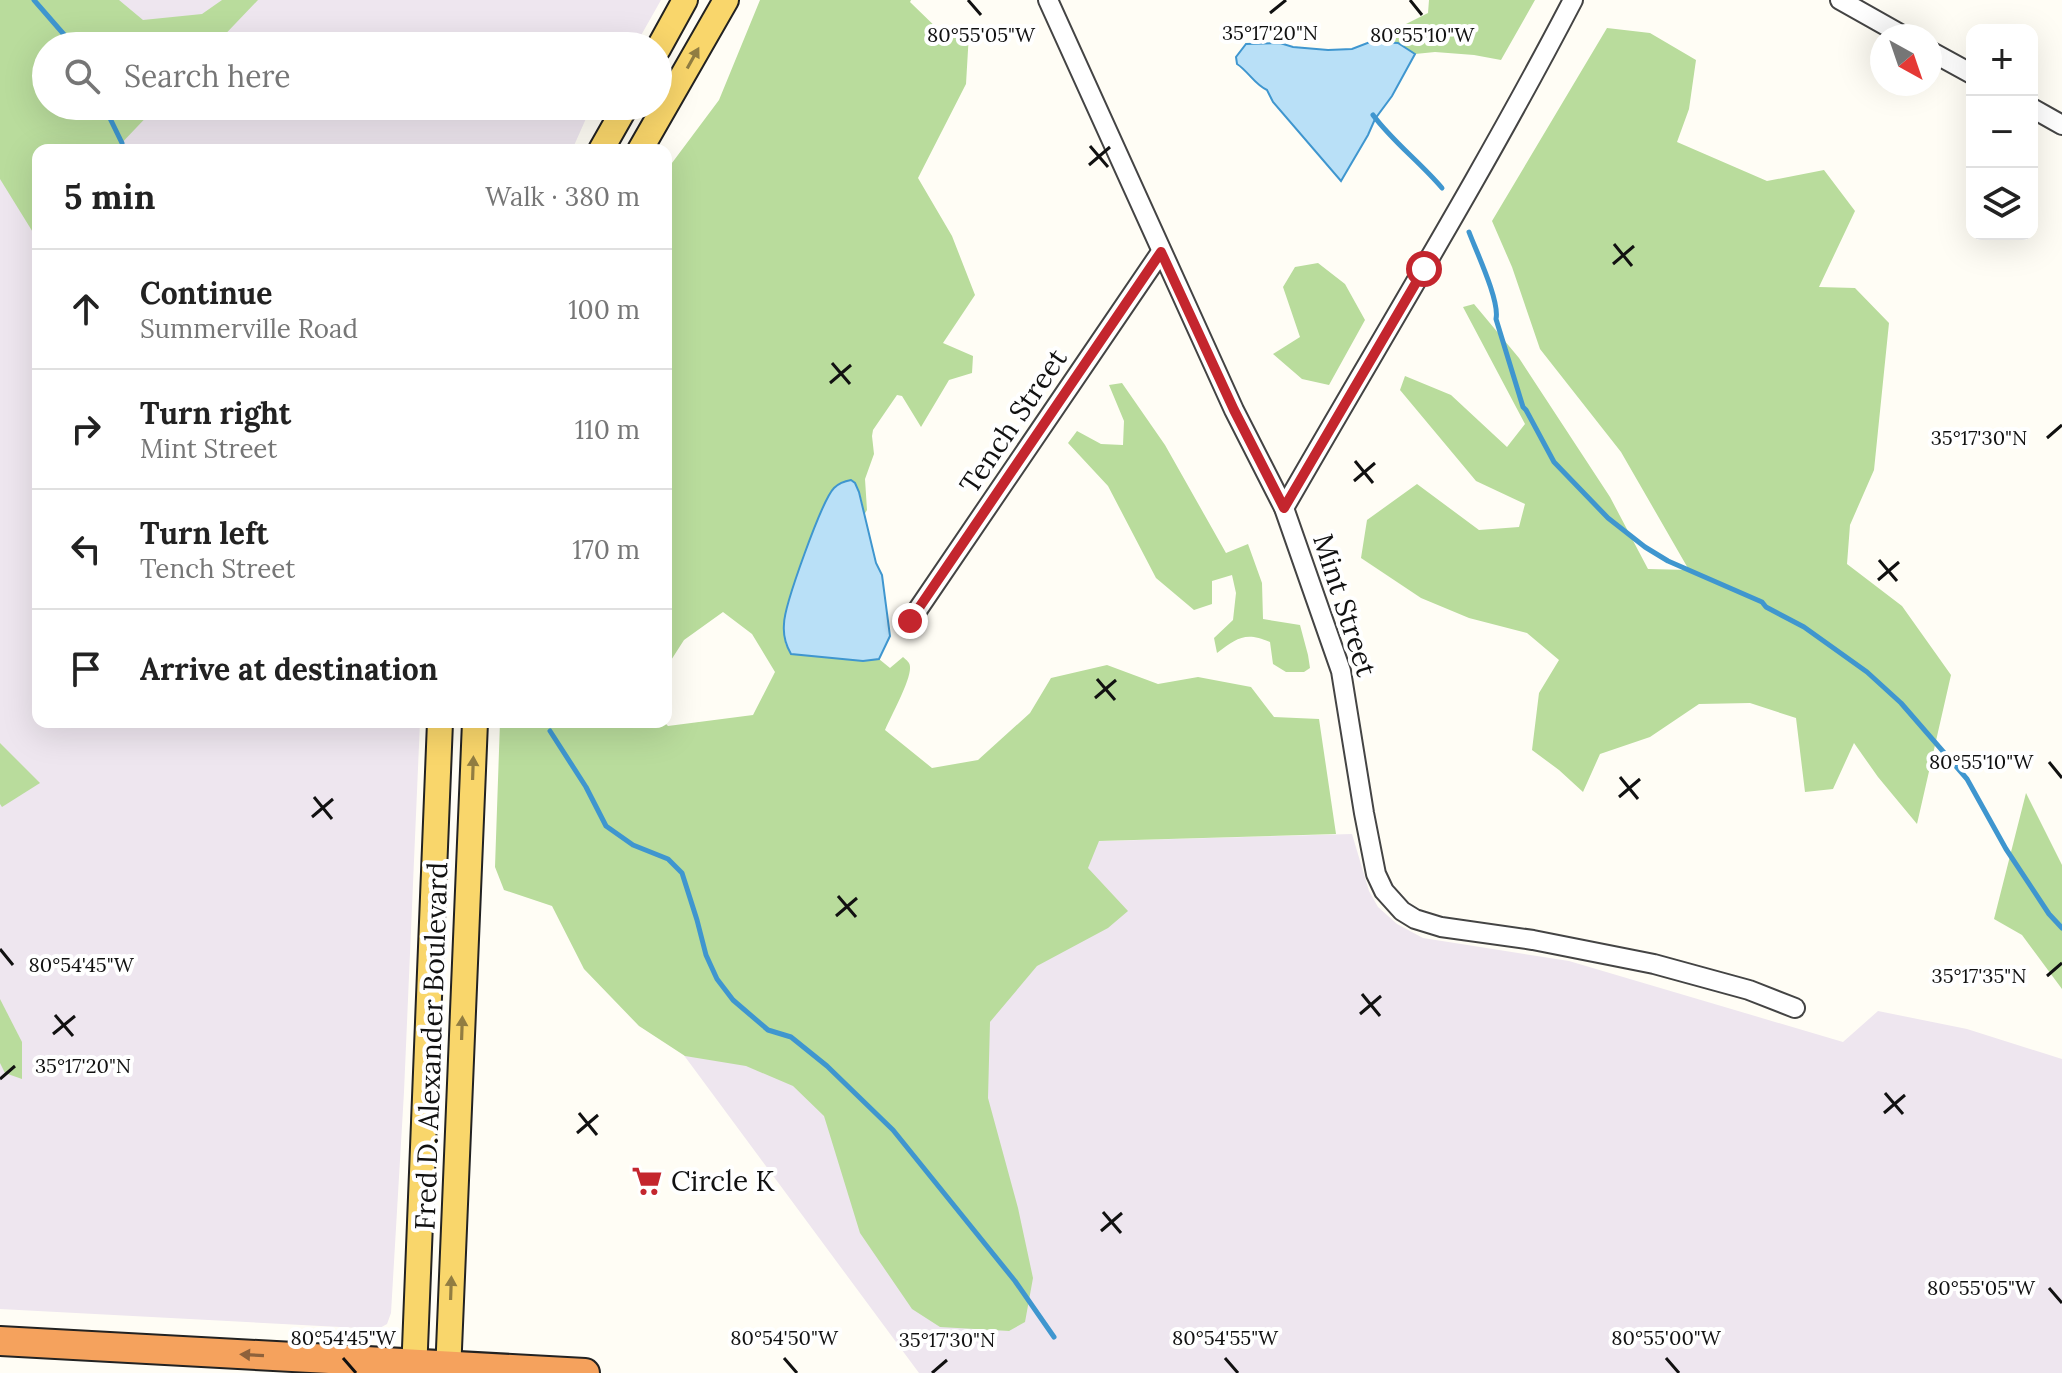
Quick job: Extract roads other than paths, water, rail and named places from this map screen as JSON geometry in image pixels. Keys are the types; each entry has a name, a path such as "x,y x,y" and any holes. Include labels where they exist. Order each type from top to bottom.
{"highway":[{"path":"0,1341 414,1369 585,1373"},
{"path":"0,1360 90,1360 159,1351"}],"main road":[{"path":"667,32 685,0"},
{"path":"672,85 726,0"},
{"path":"604,144 618,120"},
{"path":"643,144 654,120"},
{"name":"Fred D. Alexander Boulevard","path":"414,1369 440,728"},
{"name":"Fred D. Alexander Boulevard","path":"448,1370 475,728"}],"street":[{"name":"Mint Street","path":"1048,0 1161,252 1240,422 1284,508 1341,671 1364,813 1376,874 1384,891 1393,903 1415,919 1441,927 1533,940 1654,964 1735,986 1795,1008"},
{"path":"1284,508 1424,269 1573,0"},
{"path":"1840,0 1883,24"},
{"path":"1942,58 1966,71"},
{"path":"2038,111 2062,125"},
{"name":"Tench Street","path":"910,621 1161,252"}],"water":[{"path":"1370,42 1398,43 1415,54 1341,181 1273,102 1267,90 1237,64 1236,57 1246,44 1280,43 1328,50 1352,49"},
{"path":"851,480 859,492 876,563 882,575 890,636 879,659 863,661 791,654 785,639 784,624 797,576 828,497 838,485"}],"waterway":[{"path":"34,0 62,32"},
{"path":"1373,115 1442,188"},
{"path":"111,120 122,143"},
{"path":"1469,232 1491,289 1496,319 1523,407 1554,462 1608,518 1645,547 1668,561 1762,602 1804,627 1867,672 1901,703 1967,779 2006,849 2049,914 2062,928"},
{"path":"550,731 586,787 606,826 633,845 668,859 682,873 706,955 717,979 733,1000 768,1030 791,1037 827,1066 893,1130 1015,1281 1054,1337"}],"place":[{"name":"Circle K","path":"647,1181"}]}
